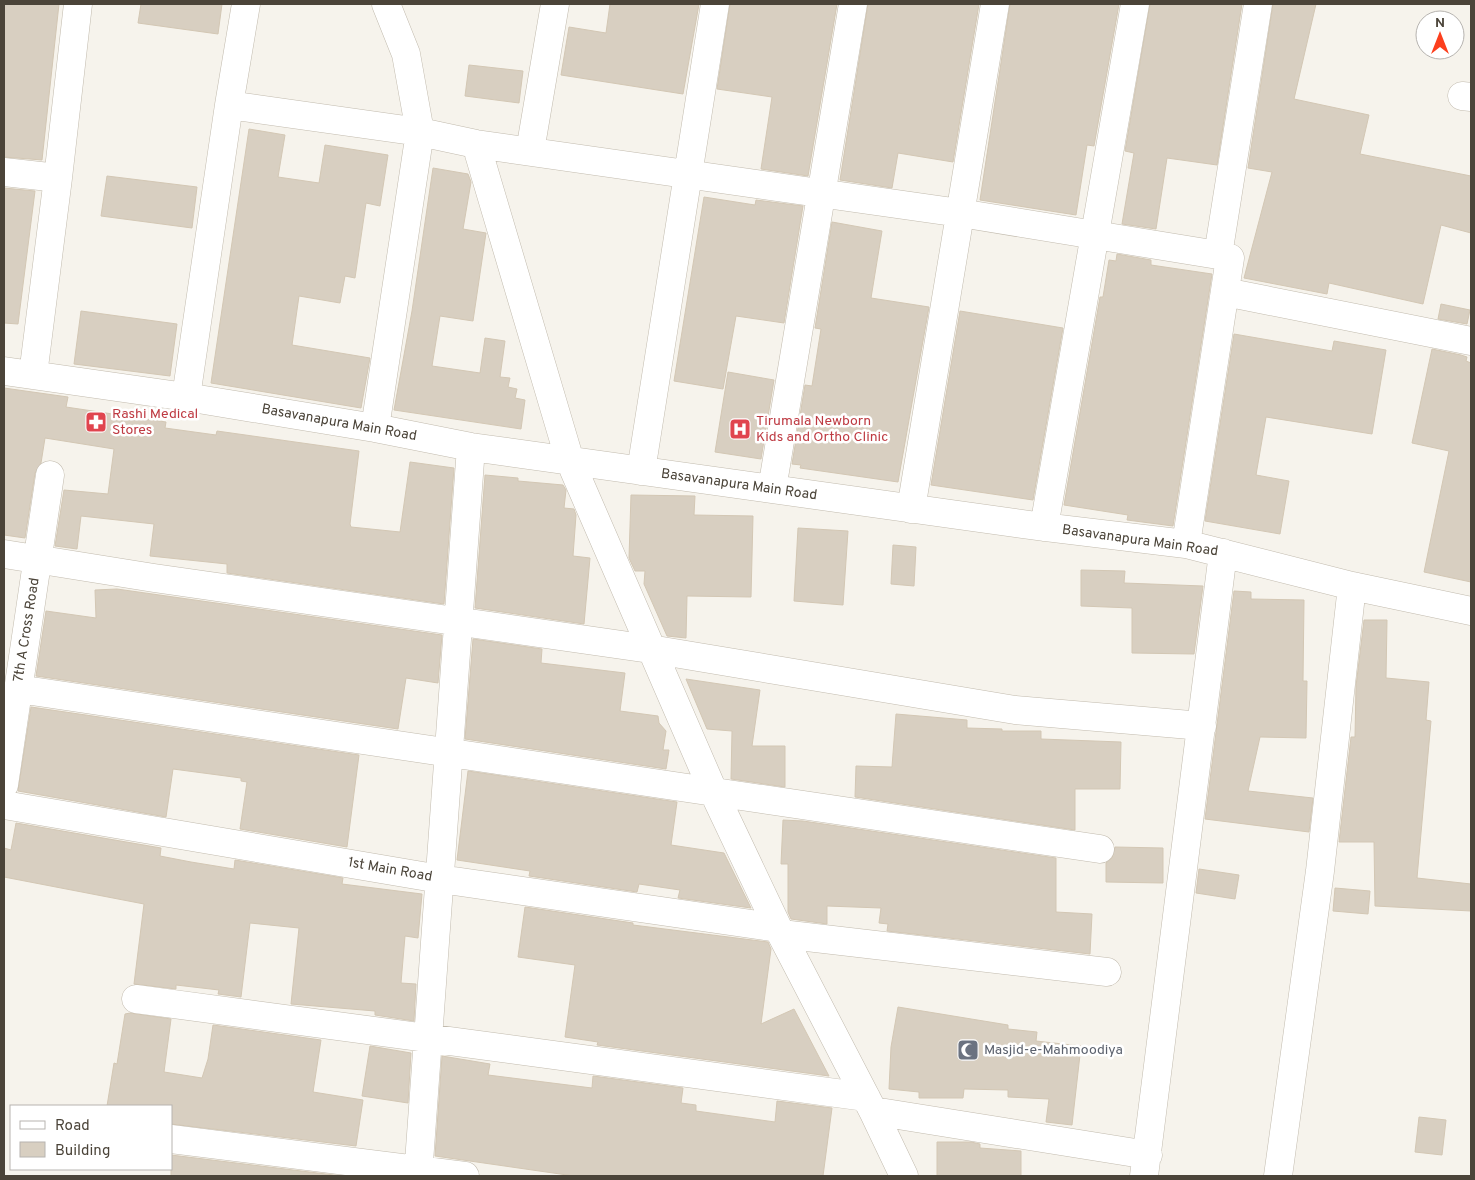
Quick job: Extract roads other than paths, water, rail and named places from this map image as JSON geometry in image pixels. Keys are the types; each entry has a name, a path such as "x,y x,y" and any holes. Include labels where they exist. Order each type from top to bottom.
{"street":[{"path":"32,375 58,178 78,4"},
{"path":"186,397 228,105 246,4"},
{"path":"375,428 420,132 406,54 386,4"},
{"path":"530,151 555,4"},
{"path":"641,471 716,4"},
{"path":"772,489 853,4"},
{"path":"911,509 995,4"},
{"path":"1044,527 1135,4"},
{"path":"1218,255 1258,4"},
{"path":"228,105 420,132 476,144 1095,233 1230,258 1186,544"},
{"path":"476,144 570,461 714,793 780,931 904,1176"},
{"path":"4,172 58,178"},
{"path":"1225,292 1471,340"},
{"name":"Basavanapura Main Road","path":"4,371 186,397 375,428 471,447 911,509 1186,544 1352,586 1471,611"},
{"path":"418,1173 440,879 447,754 471,447"},
{"name":"7th A Cross Road","path":"4,785 50,475"},
{"path":"136,999 428,1038 869,1104 1146,1165 1223,553"},
{"path":"4,554 650,649 1015,710 1202,726"},
{"path":"1278,1176 1320,871 1352,586"},
{"path":"18,689 447,754 1100,849"},
{"name":"1st Main Road","path":"4,805 440,879 780,931 1107,972"},
{"path":"172,1140 418,1173 464,1176"}],"place":[{"name":"Rashi Medical Stores","path":"96,422"},
{"name":"Tirumala Newborn Kids and Ortho Clinic","path":"740,429"},
{"name":"Masjid-e-Mahmoodiya","path":"968,1050"}]}
